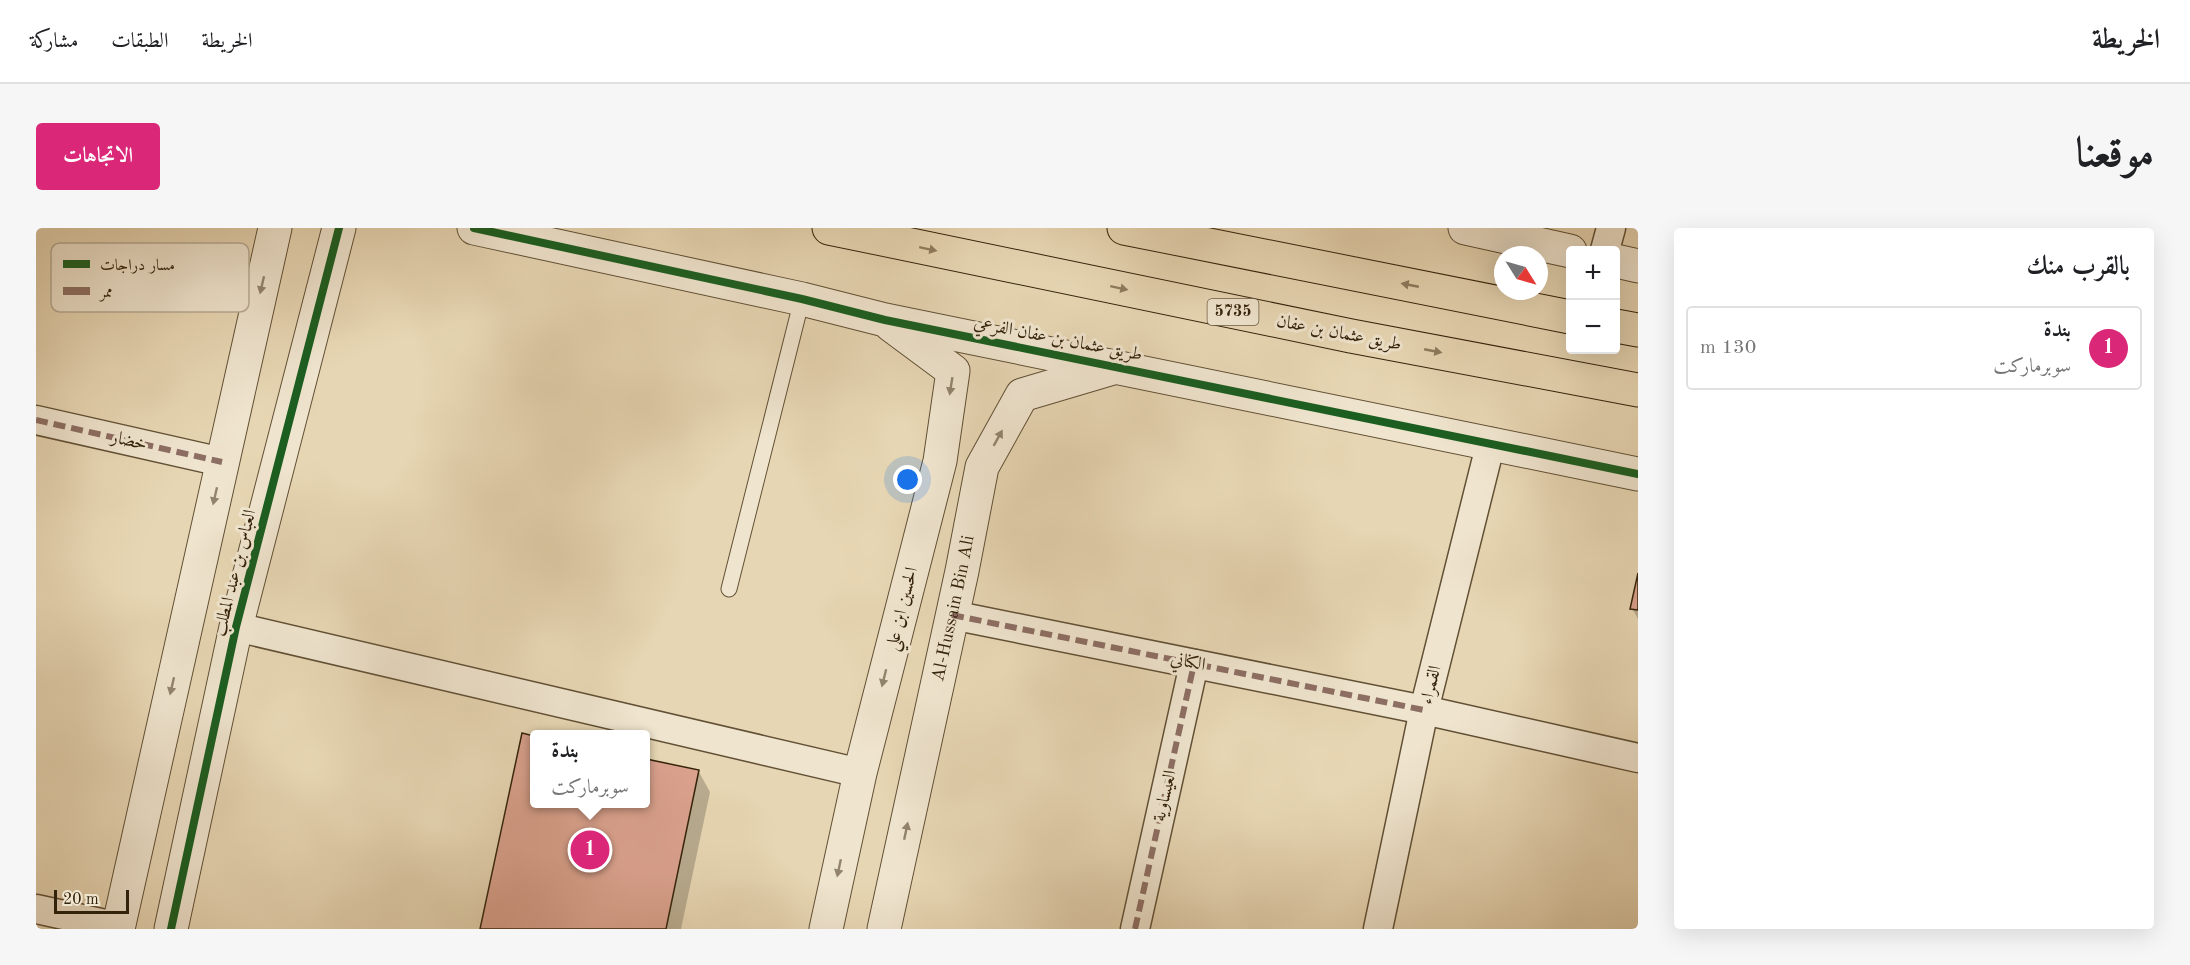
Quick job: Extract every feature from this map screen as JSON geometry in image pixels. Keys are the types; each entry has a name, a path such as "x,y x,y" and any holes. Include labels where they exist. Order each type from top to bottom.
{"main road":[{"name":"طريق عثمان بن عفان","path":"829,228 1351,336 1638,390"},
{"path":"1124,228 1566,316"},
{"path":"1620,327 1638,330"}],"street":[{"path":"36,909 119,928 275,228"},
{"name":"العباس بن عبد المطلب","path":"171,929 236,627 339,228"},
{"name":"طريق عثمان بن عفان الفرعي","path":"474,228 802,299 885,320 1491,442 1638,474"},
{"path":"1465,228 1566,250"},
{"path":"1606,246 1611,228"},
{"path":"1620,262 1638,266"},
{"name":"الحسين ابن علي","path":"826,929 860,773 940,461 953,371 885,320"},
{"name":"Al-Hussain Bin Ali","path":"884,929 982,467 1022,395 1119,367"},
{"name":"خضار","path":"36,420 222,462"},
{"name":"القمراء","path":"1378,929 1424,710 1491,442"},
{"path":"940,461 982,467"},
{"name":"الكناني","path":"952,615 1424,710 1638,758"},
{"path":"236,627 860,773"},
{"name":"العيساوية","path":"1135,929 1194,664"}],"lane":[{"path":"729,589 802,299"}],"building":[{"path":"1638,573 1638,610 1630,609"},
{"path":"522,733 530,735 530,808 650,808 650,760 699,770 666,929 480,929"}],"marked path":[{"path":"36,420 222,462"},
{"path":"952,615 1424,710"},
{"path":"1135,929 1194,664"}],"cycle path":[{"path":"171,929 236,627 339,228"},
{"path":"474,228 802,299 885,320 1638,474"}],"place":[{"name":"بندة","path":"590,850"}]}
